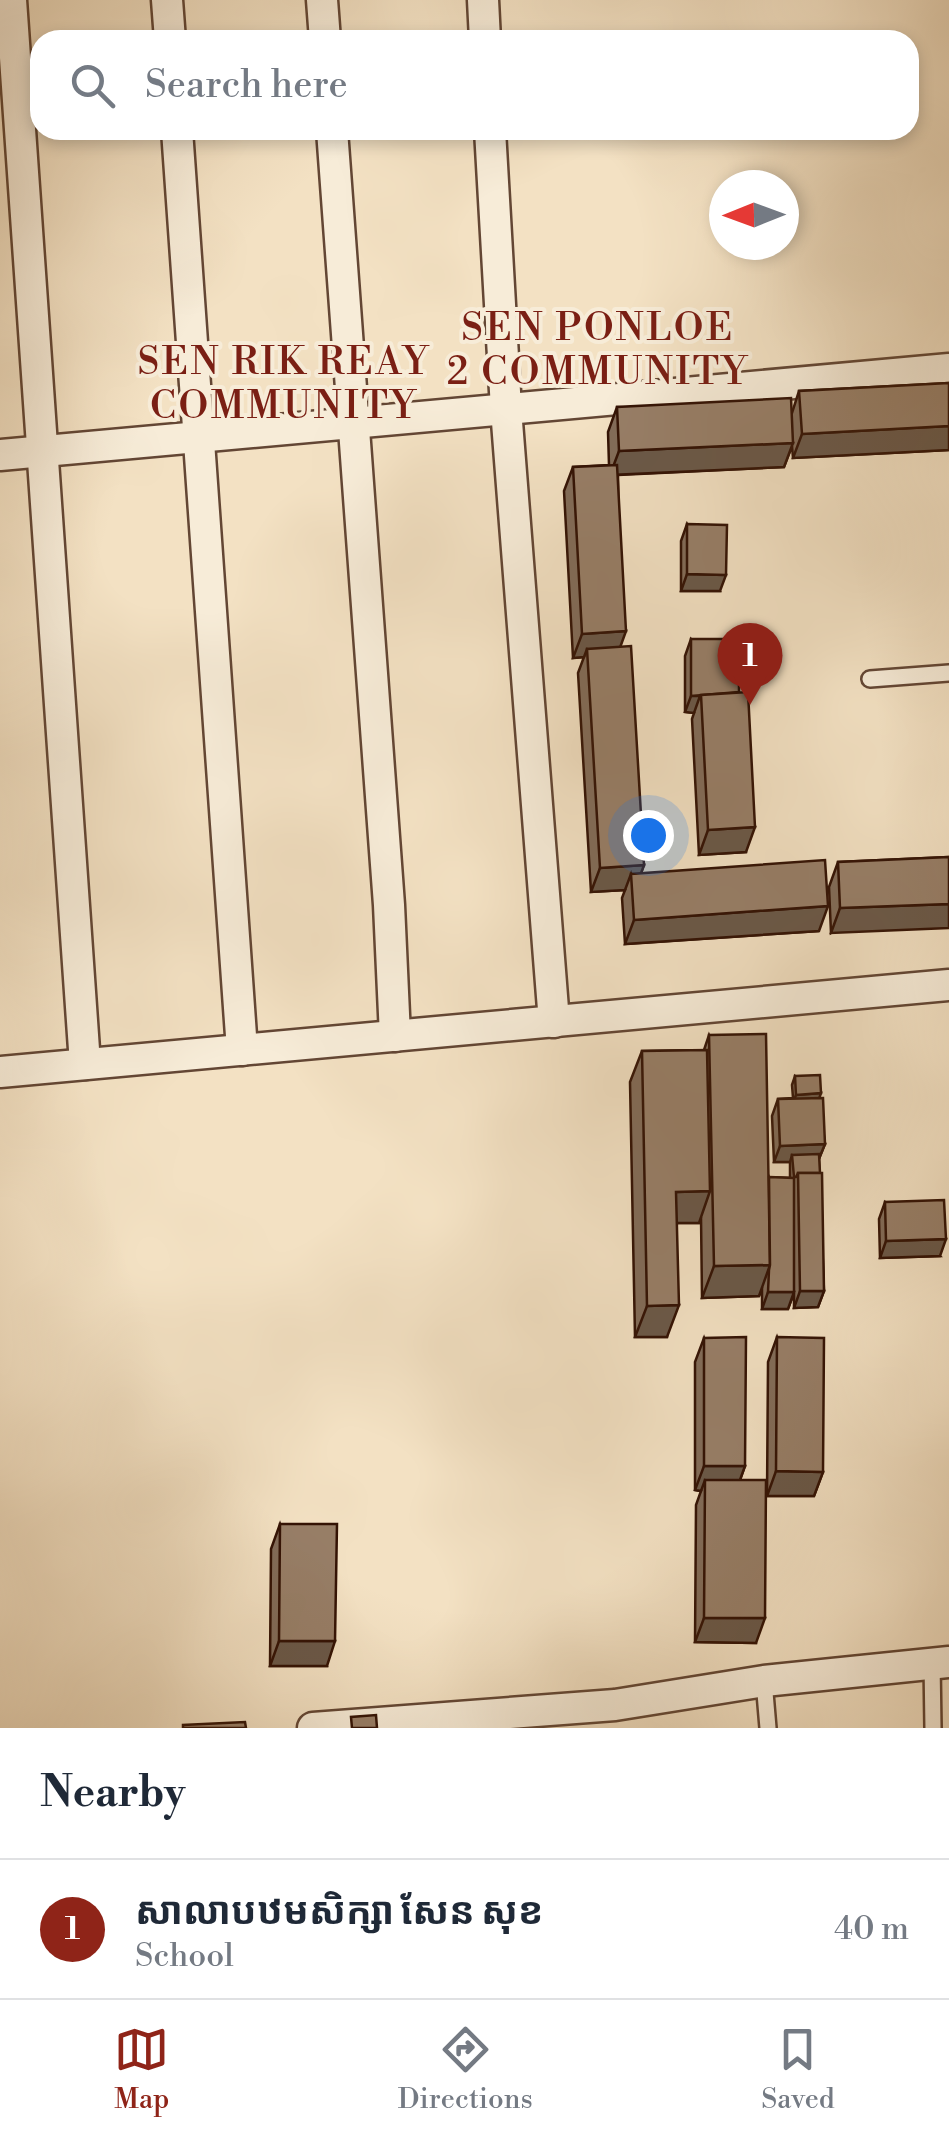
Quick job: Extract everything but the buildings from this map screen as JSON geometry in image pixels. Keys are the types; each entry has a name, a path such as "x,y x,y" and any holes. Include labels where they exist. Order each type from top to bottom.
{"street":[{"path":"11,0 85,1064"},
{"path":"166,0 169,30"},
{"path":"322,0 324,30"},
{"path":"483,0 484,30"},
{"path":"178,140 242,1050"},
{"path":"333,140 396,1036"},
{"path":"491,140 506,409 554,1022"},
{"path":"0,455 949,369"},
{"path":"0,1072 949,986"},
{"path":"313,1728 616,1717 764,1681 940,1662"}],"lane":[{"path":"870,678 949,674"},
{"path":"934,1728 940,1662"},
{"path":"764,1681 768,1728"}],"place":[{"name":"សាលាបឋមសិក្សា សែន សុខ","path":"750,705"}],"district":[{"name":"SEN PONLOE 2 COMMUNITY","path":"598,350"},
{"name":"SEN RIK REAY COMMUNITY","path":"284,384"}]}
